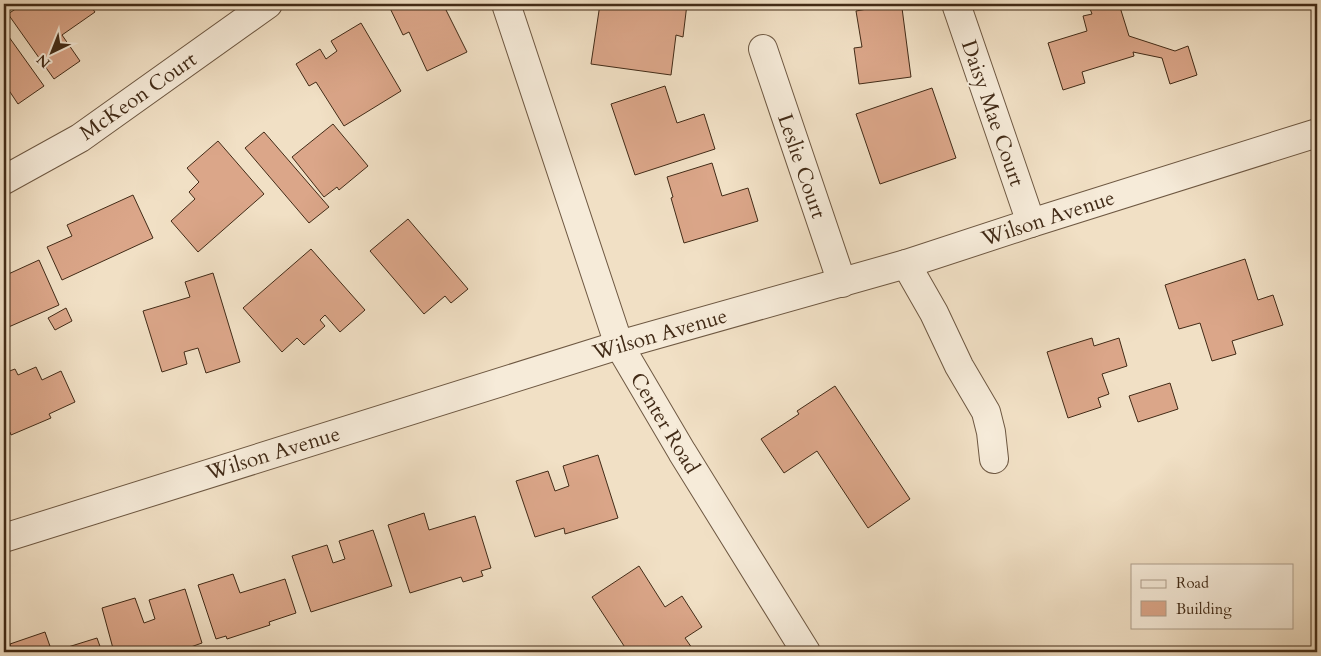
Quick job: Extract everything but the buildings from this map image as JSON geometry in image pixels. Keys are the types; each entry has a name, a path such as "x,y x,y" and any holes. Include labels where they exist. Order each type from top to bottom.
{"street":[{"name":"McKeon Court","path":"4,180 80,138 268,4"},
{"name":"Center Road","path":"506,4 619,345 682,452 806,652"},
{"name":"Daisy Mae Court","path":"956,4 1031,223"},
{"name":"Leslie Court","path":"763,49 842,283"},
{"name":"Wilson Avenue","path":"4,538 619,345 906,264 1317,133"},
{"path":"906,264 934,313 959,366 986,412 991,432 994,459"}]}
